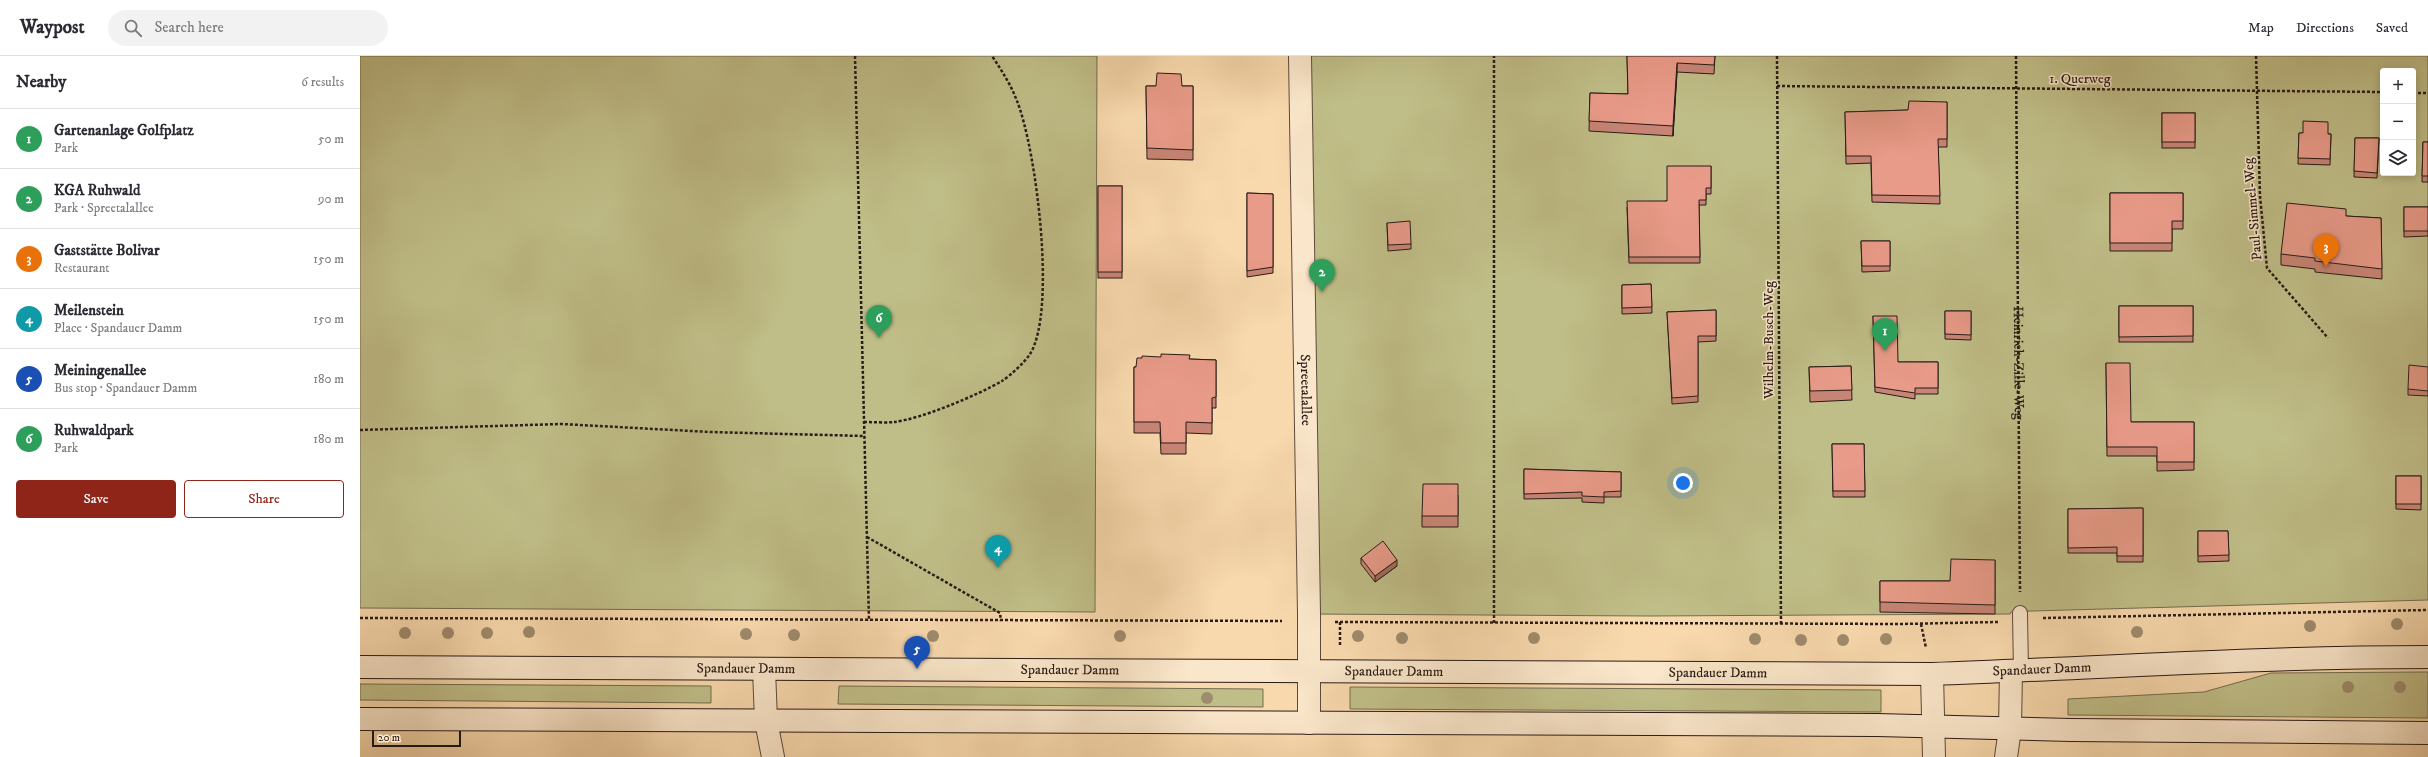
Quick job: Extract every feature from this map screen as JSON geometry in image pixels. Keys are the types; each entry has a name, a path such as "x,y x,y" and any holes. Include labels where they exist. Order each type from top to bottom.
{"main road":[{"name":"Spreetalallee","path":"1300,56 1309,622 1309,723"},
{"name":"Spandauer Damm","path":"360,667 1932,674 2223,660 2428,657"},
{"path":"764,669 766,720 773,757"},
{"path":"2006,757 2016,671"},
{"path":"1932,674 1934,757"},
{"path":"360,719 1934,727 2428,733"}],"lane":[{"path":"2016,671 2020,617"}],"path":[{"path":"855,56 869,621"},
{"path":"864,422 895,422 967,398 1003,381 1030,354 1040,321 1044,293 1035,178 1027,136 1018,102 1008,81 992,56"},
{"path":"1494,56 1494,623"},
{"name":"Wilhelm-Busch-Weg","path":"1777,56 1780,624"},
{"name":"Heinrich-Zille-Weg","path":"2016,56 2020,617"},
{"name":"Paul-Simmel-Weg","path":"2256,56 2260,196 2267,268 2328,338"},
{"name":"1. Querweg","path":"1777,86 2380,92"},
{"path":"2416,92 2428,93"},
{"path":"360,430 562,424 710,432 864,436"},
{"path":"866,536 1000,613 1001,621"},
{"path":"360,618 787,621 831,618 869,621 1780,624 2020,617 2039,618 2428,610"}],"shaded area":[{"path":"360,56 1097,56 1095,612 360,608"},
{"path":"1300,56 2428,56 2428,600 2032,611 2011,612 2010,614 1650,616 1309,614"},
{"path":"2428,672 2428,718 2068,715 2068,699 2204,692 2271,673"},
{"path":"360,684 711,686 711,703 360,700"},
{"path":"839,686 1263,689 1263,707 838,704"},
{"path":"1350,687 1881,690 1881,712 1350,709"}],"building":[{"path":"1627,56 1715,56 1714,65 1677,63 1673,126 1589,121 1590,93 1628,94"},
{"path":"1157,73 1181,74 1182,86 1193,86 1193,150 1147,148 1146,86 1156,86"},
{"path":"1909,101 1947,102 1947,139 1938,139 1940,196 1872,195 1871,156 1846,156 1845,112 1908,110"},
{"path":"2162,113 2195,113 2195,142 2162,142"},
{"path":"2303,121 2328,122 2328,134 2331,134 2330,159 2298,158 2299,133 2303,133"},
{"path":"2355,138 2379,138 2377,173 2354,171"},
{"path":"2423,142 2428,142 2428,176 2422,176"},
{"path":"1667,166 1711,166 1711,188 1706,188 1706,200 1699,200 1700,257 1629,257 1627,201 1667,201"},
{"path":"1098,186 1122,186 1122,272 1098,272"},
{"path":"1247,193 1273,194 1273,267 1247,271"},
{"path":"2110,193 2183,193 2183,221 2172,221 2172,243 2110,243"},
{"path":"2287,203 2346,209 2346,216 2381,218 2382,269 2315,261 2315,258 2281,254"},
{"path":"2404,207 2428,207 2428,231 2404,231"},
{"path":"1410,221 1411,244 1388,245 1387,223"},
{"path":"1861,241 1890,241 1890,266 1862,266"},
{"path":"1651,284 1652,307 1622,308 1622,285"},
{"path":"2119,306 2193,306 2193,336 2119,337"},
{"path":"1716,310 1716,336 1698,336 1698,396 1672,398 1667,312"},
{"path":"1945,311 1971,311 1971,335 1945,334"},
{"path":"1873,316 1897,316 1898,362 1938,362 1938,388 1915,388 1915,393 1875,387"},
{"path":"1161,354 1190,355 1189,359 1216,360 1216,397 1212,398 1212,423 1186,422 1186,443 1161,443 1160,422 1134,422 1134,367 1136,367 1137,358 1142,358 1142,356 1161,357"},
{"path":"2106,363 2130,363 2131,422 2194,422 2194,462 2157,462 2157,447 2107,447"},
{"path":"2409,365 2428,367 2428,391 2408,389"},
{"path":"1851,366 1852,390 1810,391 1809,367"},
{"path":"1832,444 1864,444 1865,491 1833,491"},
{"path":"1524,469 1621,472 1621,491 1604,492 1604,497 1582,496 1582,492 1524,494"},
{"path":"2396,476 2421,476 2421,504 2396,504"},
{"path":"1423,484 1458,484 1458,516 1422,516"},
{"path":"2143,508 2143,556 2117,556 2117,547 2068,548 2068,509"},
{"path":"2198,531 2228,531 2229,555 2198,556"},
{"path":"1383,541 1397,560 1375,576 1361,558"},
{"path":"1951,559 1995,560 1995,605 1880,602 1880,581 1950,581"}],"place":[{"name":"Gaststätte Bolivar","path":"2326,267"},
{"name":"KGA Ruhwald","path":"1322,292"},
{"name":"Ruhwaldpark","path":"879,338"},
{"name":"Gartenanlage Golfplatz","path":"1885,351"},
{"name":"Meilenstein","path":"998,568"},
{"name":"Meiningenallee","path":"917,669"}]}
